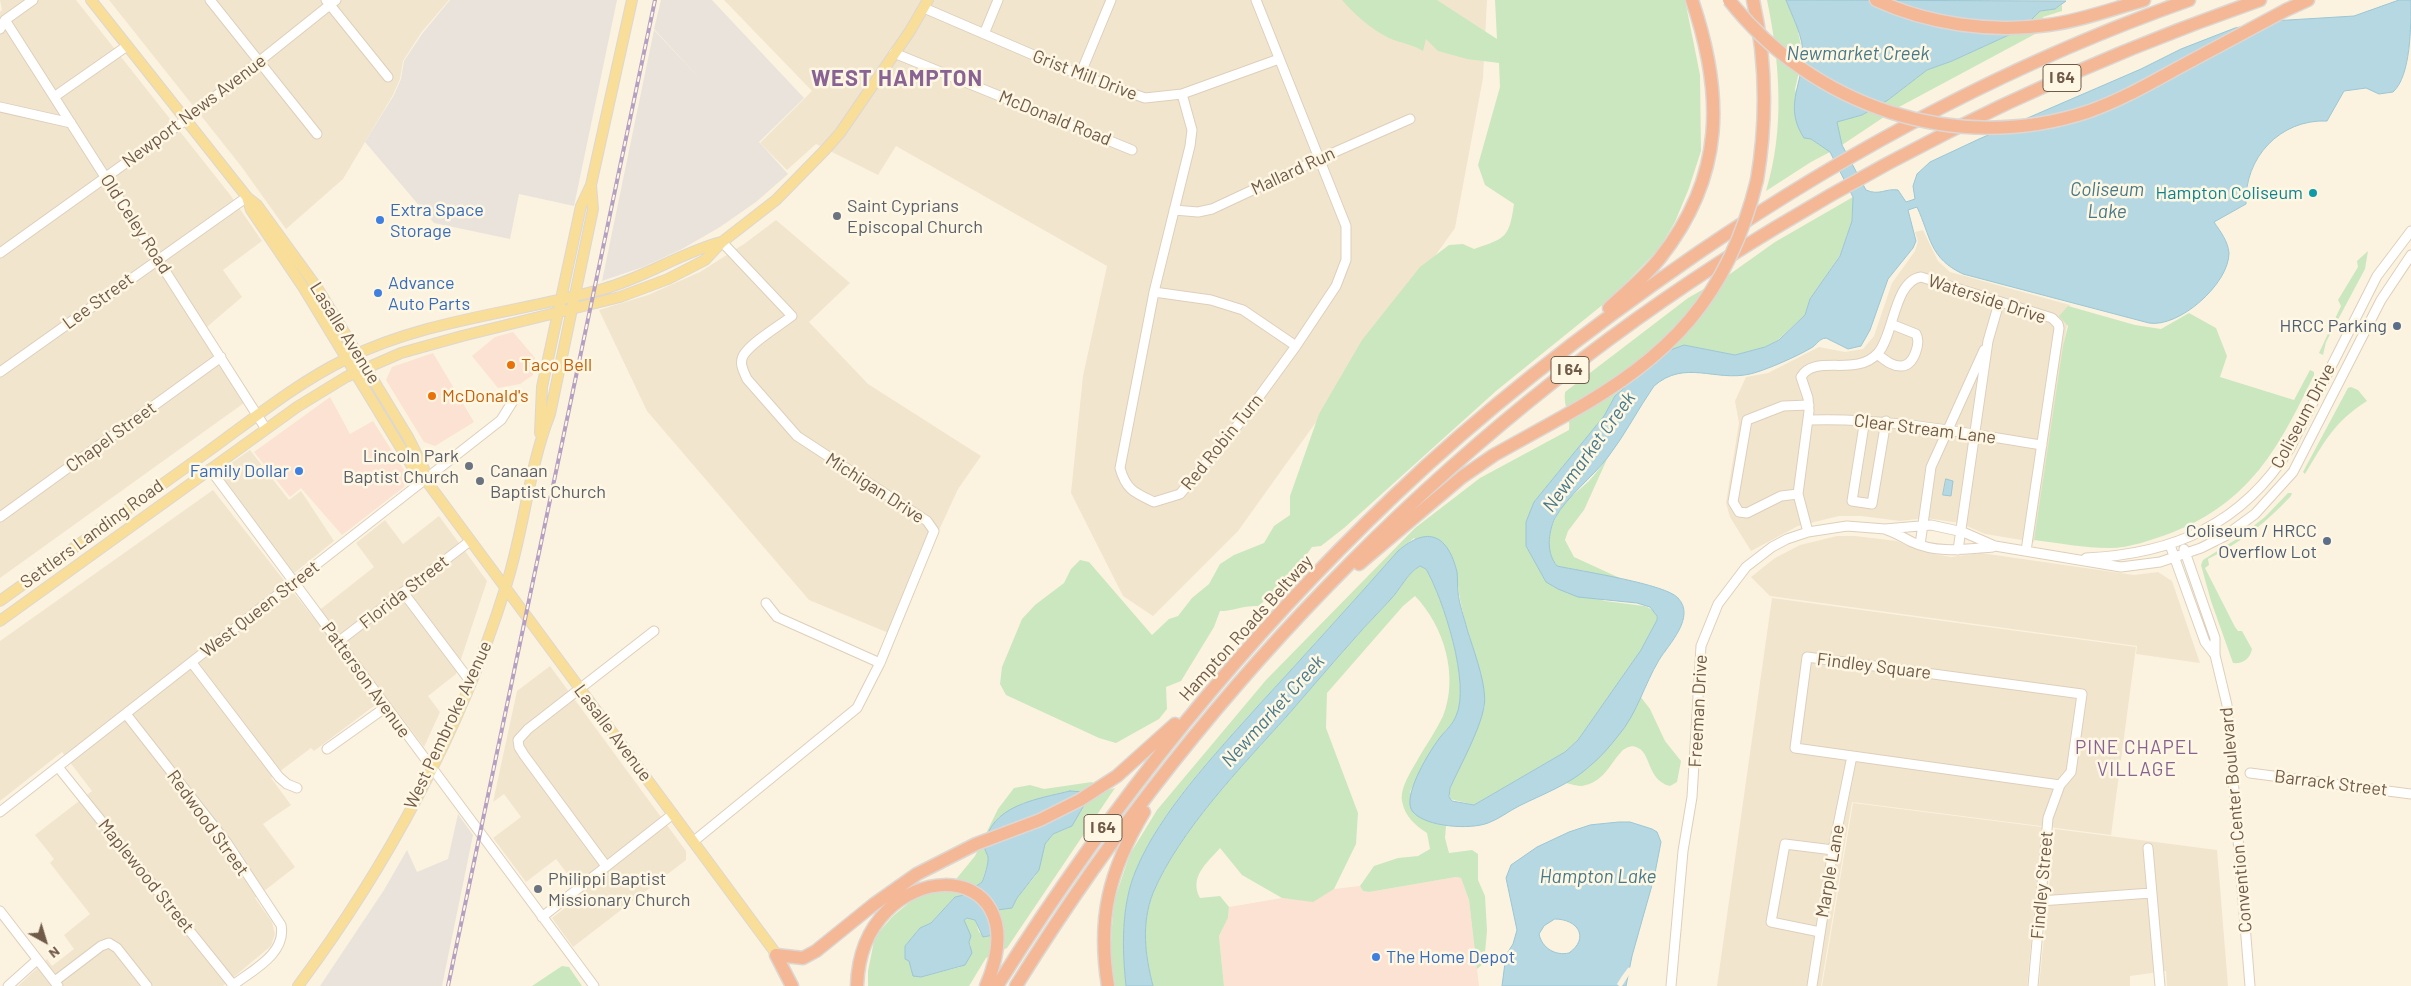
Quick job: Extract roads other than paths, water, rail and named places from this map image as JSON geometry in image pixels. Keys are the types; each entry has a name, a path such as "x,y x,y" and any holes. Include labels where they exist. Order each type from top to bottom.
{"highway":[{"path":"1575,342 1647,273 1677,234 1688,214 1702,180 1711,144 1714,120 1713,83 1709,58 1692,0"},
{"path":"1729,0 1777,51 1827,86 1858,101 1899,115 1930,123 1966,127 2027,125 2086,112 2136,92 2286,10 2308,0"},
{"path":"1327,588 1373,554 1422,509 1462,477 1494,455 1613,388 1643,366 1668,344 1694,314 1732,254 1747,216 1757,180 1762,146 1764,101 1761,55 1753,0"},
{"path":"1876,0 1925,17 1969,25 1993,27 2047,26 2144,0"},
{"name":"I 64","path":"1575,342 1718,240 1849,156 1985,84 2074,44 2189,0"},
{"name":"I 64","path":"1327,588 1384,530 1475,448 1553,383 1686,285 1771,230 1840,190 1926,144 2084,68 2152,39 2260,0"},
{"name":"Hampton Roads Beltway","path":"997,986 1040,918 1102,829 1222,679 1290,602 1397,493 1453,442 1575,342"},
{"name":"Hampton Roads Beltway","path":"1016,986 1113,841 1176,759 1265,653 1327,588"},
{"path":"776,954 803,958 816,951 901,884 936,863 976,844 1061,810 1108,782 1153,746 1222,679"},
{"path":"1108,986 1104,960 1104,913 1110,884 1134,830 1176,759"},
{"path":"856,986 861,952 873,926 897,901 914,892 939,884 963,886 982,898 994,921 995,957 986,986"},
{"path":"776,954 792,986"}],"main road":[{"name":"Lasalle Avenue","path":"91,0 247,197 257,205 297,258 408,437 424,469 425,479"},
{"name":"West Pembroke Avenue","path":"540,439 540,399 558,313 581,206 591,186 632,0"},
{"path":"558,313 620,297 668,279 705,260 722,242 766,209 840,132 926,4"},
{"name":"West Pembroke Avenue","path":"298,986 357,903 431,769 470,681 506,589 518,544 540,439 550,414 575,296 593,210 591,186"},
{"name":"Lasalle Avenue","path":"247,197 251,210 303,287 416,473 425,479 800,986"},
{"path":"562,299 624,283 660,268 699,248 722,242"},
{"name":"Settlers Landing Road","path":"0,600 311,379 346,359 433,327 562,299"},
{"name":"Settlers Landing Road","path":"0,621 320,392 366,368 424,346 558,313"}],"street":[{"path":"0,29 5,20 33,0"},
{"path":"210,0 317,134"},
{"path":"984,34 998,0"},
{"path":"1080,75 1111,0"},
{"name":"Red Robin Turn","path":"1182,94 1192,130 1154,292 1120,468 1123,481 1135,493 1154,502 1180,494 1242,420 1296,346 1336,286 1346,260 1346,226 1256,0"},
{"path":"330,2 388,77"},
{"name":"Newport News Avenue","path":"0,253 186,119 260,62 330,2"},
{"name":"Grist Mill Drive","path":"926,4 984,34 1080,75 1145,98 1182,94 1279,59"},
{"name":"Old Celey Road","path":"5,20 222,357 266,429"},
{"path":"54,97 127,46"},
{"name":"McDonald Road","path":"894,53 1132,150"},
{"path":"0,107 71,123"},
{"name":"Mallard Run","path":"1174,210 1198,212 1212,209 1319,159 1410,120"},
{"name":"Lee Street","path":"0,372 158,258 247,197"},
{"name":"Coliseum Drive","path":"2075,559 2130,554 2170,545 2224,519 2252,496 2274,472 2290,448 2377,276 2411,231"},
{"name":"Michigan Drive","path":"694,841 857,708 880,663 934,531 927,521 797,436 746,379 742,368 743,357 750,348 792,316 722,242"},
{"name":"Coliseum Drive","path":"2075,559 2121,567 2146,565 2175,558 2214,542 2235,529 2264,505 2288,478 2305,451 2381,300 2411,255"},
{"name":"Waterside Drive","path":"1878,354 1884,344 1890,324 1904,292 1912,280 1916,278 1927,279 2052,318 2058,324 2060,328 2026,551"},
{"path":"1154,292 1211,300 1243,310 1296,346"},
{"path":"1920,545 1931,468 1988,341 1999,303"},
{"path":"1808,532 1798,494 1809,405 1801,377 1809,368 1816,366 1855,366 1863,364 1878,354 1889,363 1902,366 1909,363 1919,341 1916,334 1890,324"},
{"path":"1958,550 1988,341"},
{"name":"Chapel Street","path":"0,517 222,357"},
{"name":"West Queen Street","path":"0,812 501,420 513,400"},
{"path":"1798,494 1785,495 1747,513 1736,510 1733,502 1746,420 1783,406 1809,405"},
{"path":"1865,419 1852,501 1872,504 1886,421"},
{"name":"Clear Stream Lane","path":"1808,420 1865,419 1886,421 2042,445"},
{"name":"Patterson Avenue","path":"210,469 594,986"},
{"name":"Freeman Drive","path":"1671,986 1683,850 1692,803 1699,716 1698,674 1704,636 1724,594 1746,567 1772,547 1808,532 1848,526 1885,529 1922,526 1941,527 1996,546 2075,559"},
{"name":"Freeman Drive","path":"1885,529 1920,545 1938,549 1958,550 1996,546"},
{"name":"Florida Street","path":"338,642 470,541"},
{"name":"Convention Center Boulevard","path":"2181,541 2215,638 2215,655 2227,705 2250,986"},
{"name":"Convention Center Boulevard","path":"2170,545 2205,642 2215,655"},
{"path":"403,592 470,681"},
{"path":"766,603 777,617 880,663"},
{"path":"606,866 524,755 519,747 518,740 528,729 654,631"},
{"name":"Findley Square","path":"1807,658 2082,694 2071,772 2060,785 1794,748 1807,658"},
{"path":"192,663 279,777 297,788"},
{"path":"327,749 386,707"},
{"name":"Redwood Street","path":"126,714 231,848 258,894 279,921 282,936 275,952 233,986"},
{"name":"Marple Lane","path":"1812,986 1833,850 1852,756"},
{"name":"Maplewood Street","path":"58,767 233,986"},
{"name":"Barrack Street","path":"2250,773 2411,794"},
{"name":"Findley Street","path":"2034,986 2048,818 2060,785"},
{"path":"542,917 673,814"},
{"path":"1820,932 1771,922 1785,844 1833,850"},
{"path":"2148,848 2160,986"},
{"path":"2040,901 2152,893"},
{"path":"0,911 56,984 100,946 109,943 115,946 147,986"},
{"path":"8,986 37,960"}],"water":[{"path":"1786,0 2066,1 2055,9 2040,11 2022,29 1952,61 1927,70 1888,100 1862,115 1837,122 1842,145 1866,190 1879,192 1898,190 1906,202 1915,199 1913,186 1917,174 1930,162 2141,69 2181,49 2235,28 2272,21 2354,16 2399,0 2411,0 2411,23 2407,63 2399,85 2393,92 2379,94 2366,88 2344,91 2327,121 2310,122 2280,134 2258,157 2251,171 2247,187 2246,204 2214,222 2225,240 2229,253 2227,265 2221,278 2200,302 2174,319 2161,323 2149,323 1963,274 1952,268 1937,254 1917,207 1908,210 1916,241 1913,248 1888,279 1870,330 1861,346 1848,349 1826,338 1798,355 1772,367 1750,374 1737,376 1689,372 1666,378 1654,386 1608,457 1560,510 1553,524 1549,543 1553,561 1557,566 1641,583 1670,593 1678,598 1683,605 1683,622 1679,630 1659,660 1625,727 1605,751 1575,778 1488,823 1460,827 1449,826 1428,821 1413,812 1410,805 1410,796 1418,773 1437,741 1453,722 1460,702 1458,664 1447,620 1433,582 1426,569 1420,566 1407,577 1394,596 1232,778 1195,823 1164,870 1149,905 1145,940 1153,986 1126,986 1123,942 1125,912 1136,870 1146,848 1159,827 1190,784 1225,743 1398,551 1409,543 1427,536 1442,542 1448,549 1457,572 1459,601 1484,689 1485,699 1482,716 1450,788 1449,797 1452,801 1474,805 1565,752 1578,740 1641,650 1657,620 1657,616 1650,607 1637,603 1578,597 1546,582 1526,546 1526,522 1534,502 1604,416 1615,396 1665,352 1684,345 1735,355 1765,347 1779,340 1805,315 1810,299 1840,256 1852,221 1853,197 1830,152 1811,139 1804,138 1798,127 1794,107 1802,67 1803,49 1800,35"},
{"path":"1946,479 1953,481 1951,496 1943,495"},
{"path":"1070,791 1083,792 1087,800 1072,826 1053,834 1045,844 1039,870 1017,898 1012,908 997,910 1000,926 994,935 983,937 975,920 967,918 964,920 971,936 969,942 972,953 965,965 921,977 913,976 909,961 905,959 905,946 920,928 931,923 955,897 964,895 982,882 988,859 985,846 988,832 995,821 1017,806"},
{"name":"Hampton Lake","path":"1630,822 1657,832 1661,842 1654,878 1632,956 1626,986 1502,986 1506,955 1513,944 1517,930 1506,878 1511,865 1537,847 1569,832 1590,825","holes":["1555,919 1563,920 1575,926 1579,930 1580,936 1575,947 1569,953 1564,954 1554,952 1546,947 1539,934 1544,926"]}],"railway":[{"path":"448,986 655,0"}],"place":[{"name":"Hampton Coliseum","path":"2313,193"},
{"name":"Saint Cyprians Episcopal Church","path":"837,216"},
{"name":"Extra Space Storage","path":"380,220"},
{"name":"Advance Auto Parts","path":"378,293"},
{"name":"HRCC Parking","path":"2397,326"},
{"name":"Taco Bell","path":"511,365"},
{"name":"McDonald's","path":"432,396"},
{"name":"Lincoln Park Baptist Church","path":"469,466"},
{"name":"Family Dollar","path":"299,471"},
{"name":"Canaan Baptist Church","path":"480,481"},
{"name":"Coliseum / HRCC Overflow Lot","path":"2327,541"},
{"name":"Philippi Baptist Missionary Church","path":"538,889"},
{"name":"The Home Depot","path":"1376,957"}],"district":[{"name":"WEST HAMPTON","path":"897,79"},
{"name":"PINE CHAPEL VILLAGE","path":"2137,759"}],"water label":[{"name":"Newmarket Creek","path":"1858,54"},
{"name":"Coliseum Lake","path":"2107,201"},
{"name":"Newmarket Creek","path":"1589,452"},
{"name":"Newmarket Creek","path":"1273,711"}]}
